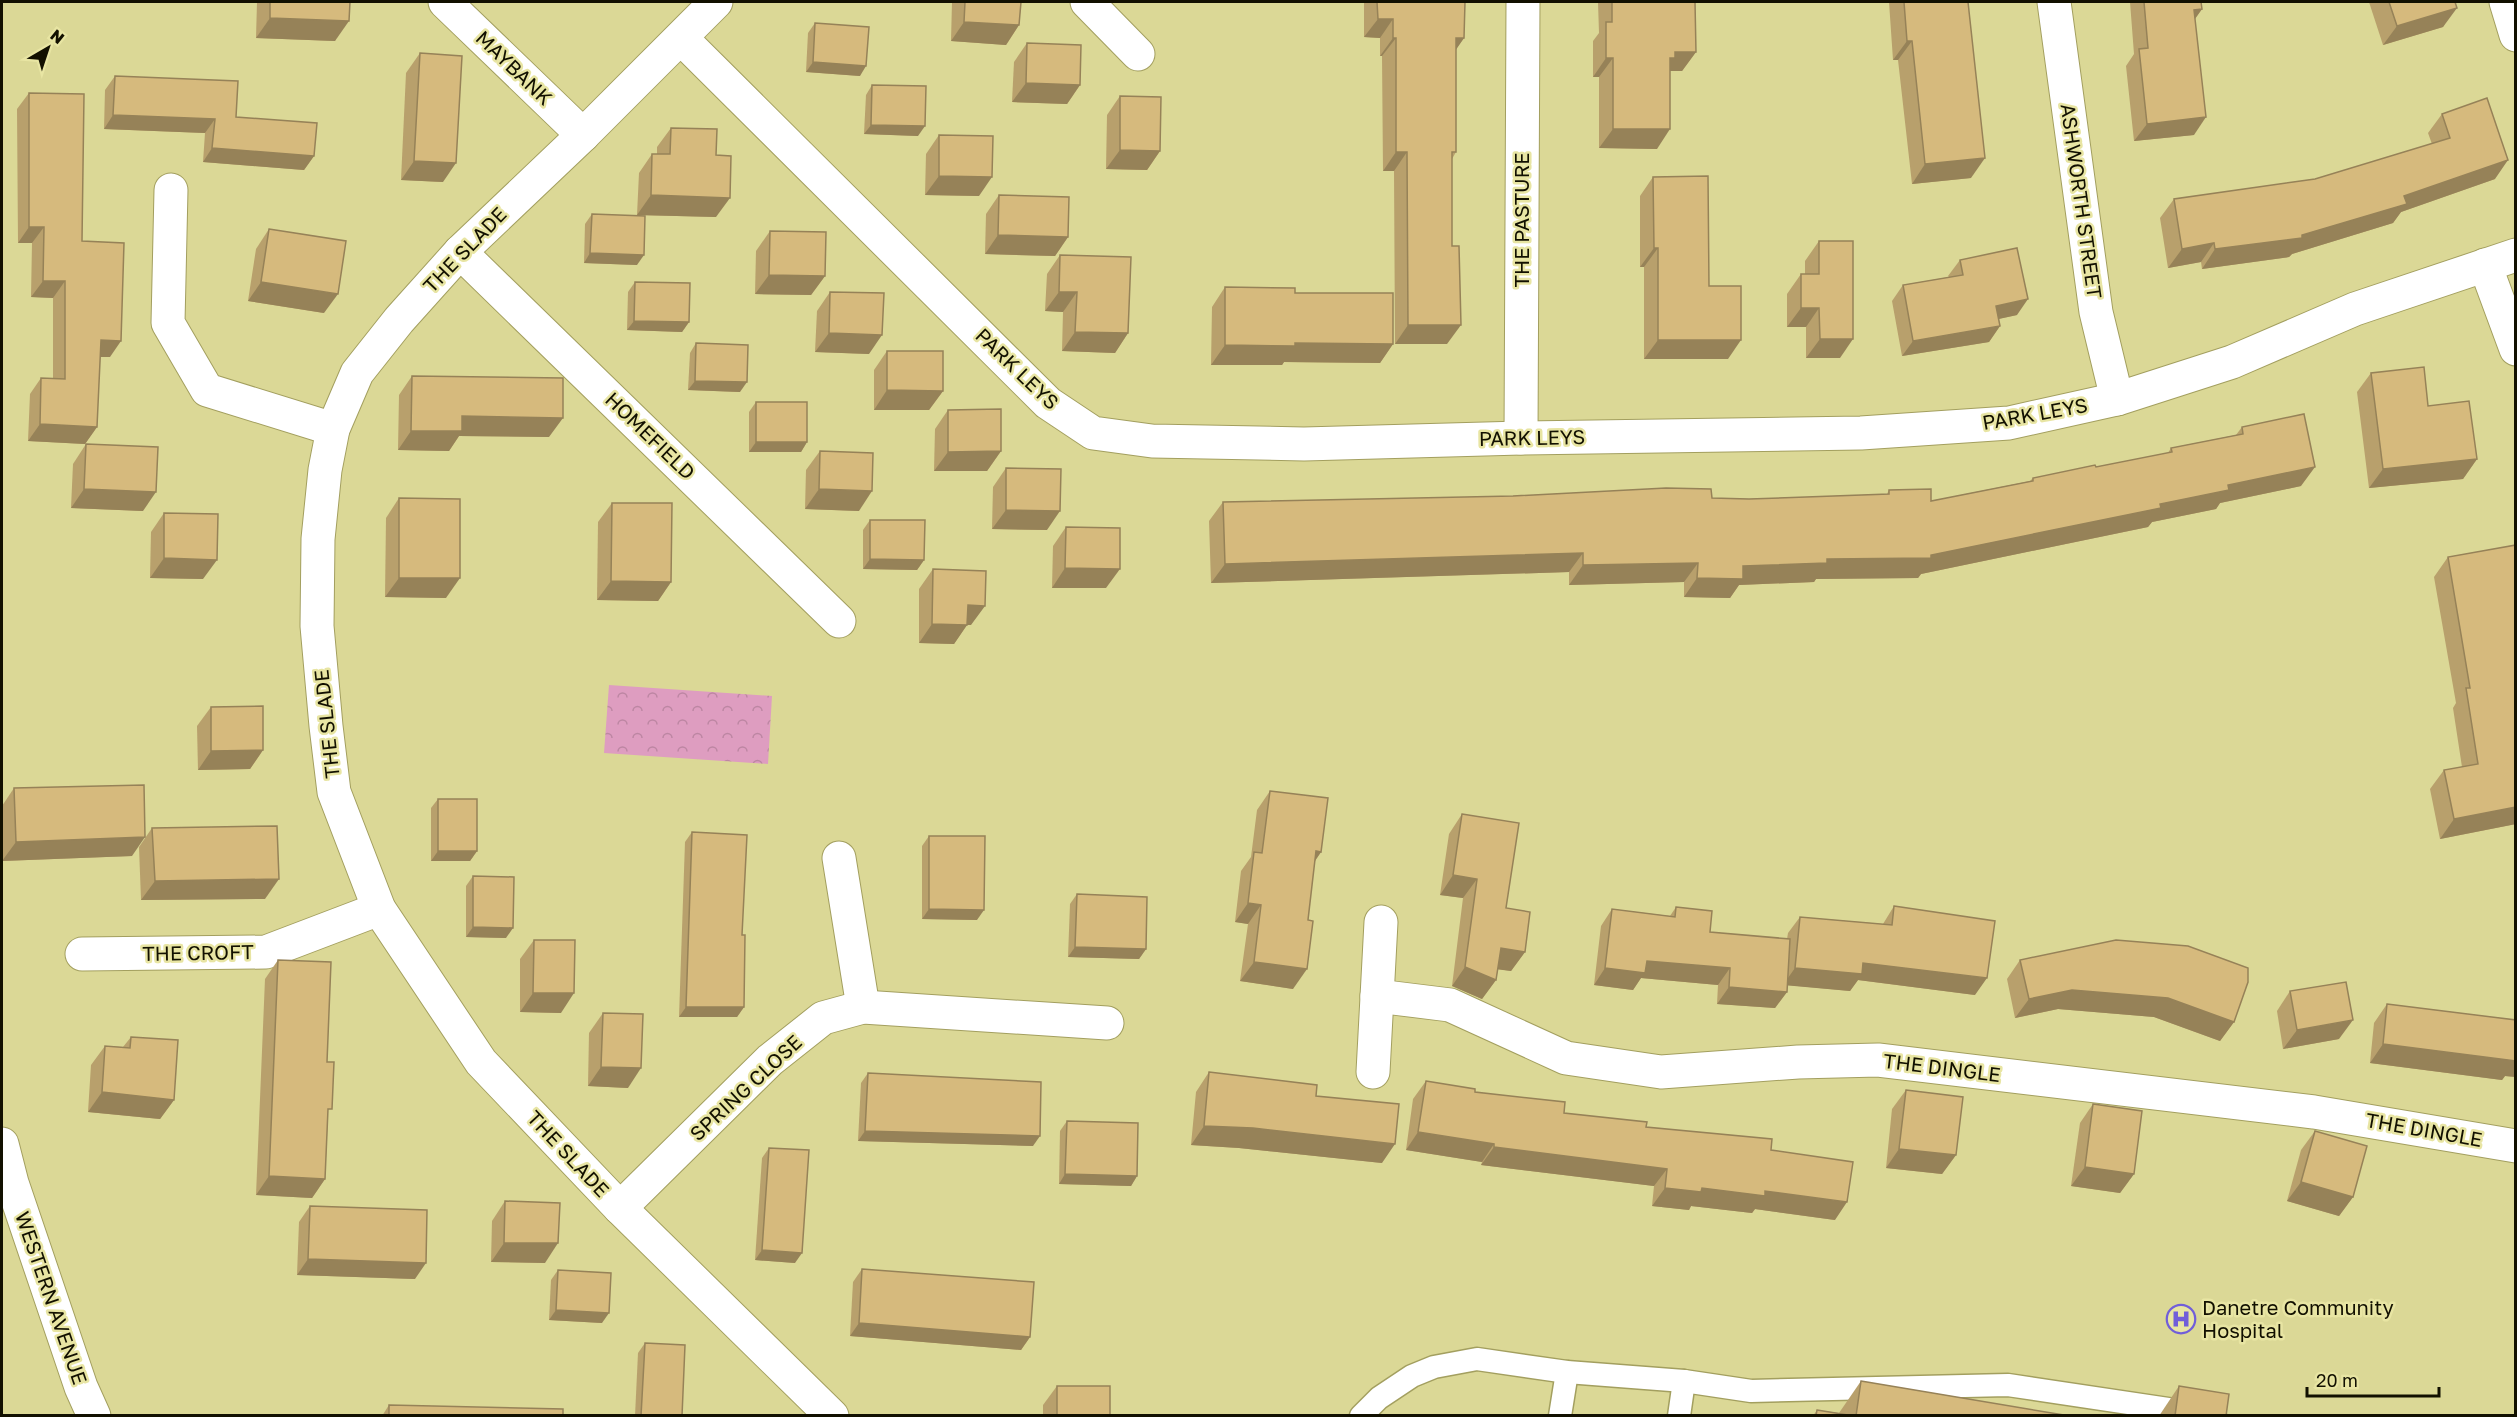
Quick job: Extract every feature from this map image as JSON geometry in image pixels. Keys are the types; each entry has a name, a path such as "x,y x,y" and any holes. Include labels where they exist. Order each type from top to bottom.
{"street":[{"name":"MAYBANK","path":"445,2 583,135"},
{"name":"THE SLADE","path":"716,2 583,135 460,252 399,320 357,373 333,429 325,470 318,539 317,626 334,792 379,909 481,1062 815,1410"},
{"path":"1087,2 1138,54"},
{"name":"THE PASTURE","path":"1521,438 1523,2"},
{"name":"ASHWORTH STREET","path":"2054,2 2096,312 2117,399"},
{"path":"2506,2 2516,35"},
{"name":"PARK LEYS","path":"681,38 1048,403 1093,433 1152,441 1304,444 1861,433 2009,423 2117,399 2232,362 2355,309 2516,255"},
{"path":"171,190 168,323 207,390 333,429"},
{"name":"HOMEFIELD","path":"460,252 839,621"},
{"path":"2485,265 2516,349"},
{"path":"839,858 863,1007"},
{"name":"THE CROFT","path":"82,954 266,952 379,909"},
{"path":"1373,1072 1381,922"},
{"name":"THE DINGLE","path":"1377,996 1450,1005 1566,1058 1661,1072 1798,1062 1878,1060 2314,1112 2516,1146"},
{"name":"SPRING CLOSE","path":"620,1208 770,1060 823,1018 863,1007 1107,1023"},
{"name":"WESTERN AVENUE","path":"2,1144 12,1184 77,1376 94,1416"}],"lane":[{"path":"1361,1416 1379,1398 1404,1381 1434,1367 1456,1361 1494,1361 1567,1372 1684,1381 1751,1391 2008,1385 2215,1416"},
{"path":"1560,1416 1567,1372"},
{"path":"1679,1416 1684,1381"}],"green space":[{"path":"609,685 772,696 768,764 604,753"}],"building":[{"path":"270,2 350,2 349,21 270,18"},
{"path":"965,2 1021,2 1019,25 964,22"},
{"path":"1377,2 1465,2 1464,38 1456,38 1456,152 1452,152 1452,246 1459,246 1461,325 1408,325 1407,152 1396,152 1396,38 1393,38 1393,19 1378,19"},
{"path":"1612,2 1695,2 1696,52 1675,52 1675,58 1670,58 1670,129 1613,129 1613,58 1606,58 1606,22 1612,22"},
{"path":"1904,2 1968,2 1985,158 1925,164 1912,41 1907,41"},
{"path":"2144,2 2201,2 2202,9 2194,10 2206,117 2147,124 2139,49 2148,48"},
{"path":"2389,2 2455,2 2457,8 2397,26"},
{"path":"815,23 869,27 866,66 813,62"},
{"path":"1027,43 1081,45 1080,85 1026,83"},
{"path":"420,53 462,56 456,163 414,161"},
{"path":"115,76 238,81 236,117 317,123 314,156 212,148 215,119 113,115"},
{"path":"872,85 926,86 925,126 871,125"},
{"path":"29,93 84,94 82,241 124,243 121,341 101,340 97,427 40,424 41,378 65,379 65,281 43,281 44,227 29,227"},
{"path":"1120,96 1161,97 1160,151 1120,150"},
{"path":"2487,98 2508,160 2404,196 2407,204 2302,235 2302,238 2215,249 2214,243 2182,249 2174,199 2315,179 2450,138 2442,114"},
{"path":"671,128 717,129 716,155 731,156 730,198 651,195 652,154 670,154"},
{"path":"939,135 993,136 992,177 939,176"},
{"path":"1708,176 1709,286 1741,286 1741,340 1658,340 1658,248 1654,248 1653,177"},
{"path":"999,195 1069,197 1068,237 998,235"},
{"path":"592,214 645,216 644,255 590,253"},
{"path":"269,229 346,241 338,294 261,282"},
{"path":"770,231 826,232 825,276 769,275"},
{"path":"1819,241 1853,241 1853,339 1820,339 1819,308 1801,308 1801,274 1819,274"},
{"path":"2017,248 2028,299 1996,306 2000,326 1913,341 1903,285 1963,275 1960,260"},
{"path":"1060,255 1131,257 1128,333 1075,332 1077,292 1059,292"},
{"path":"635,282 690,283 689,322 634,321"},
{"path":"1225,287 1295,288 1295,293 1393,293 1393,344 1225,345"},
{"path":"830,292 884,293 882,335 829,333"},
{"path":"696,343 748,345 747,382 695,381"},
{"path":"887,351 943,351 943,391 887,390"},
{"path":"2424,367 2428,406 2469,401 2477,459 2383,469 2371,373"},
{"path":"412,376 563,378 563,418 462,416 462,431 411,431"},
{"path":"756,402 807,402 807,442 756,442"},
{"path":"1001,409 1001,451 948,452 948,410"},
{"path":"2304,414 2315,467 2228,485 2229,490 2160,504 2161,508 1931,555 1931,558 1827,559 1827,563 1743,566 1743,579 1697,578 1698,563 1583,565 1583,553 1225,564 1223,502 1513,496 1666,488 1711,489 1712,498 1749,499 1889,494 1889,490 1931,489 1931,501 2033,481 2033,478 2095,465 2096,467 2172,452 2171,448 2243,434 2242,427"},
{"path":"86,444 158,447 156,492 84,489"},
{"path":"820,451 873,453 872,491 819,489"},
{"path":"1006,468 1061,469 1060,511 1006,510"},
{"path":"399,498 460,499 460,578 399,578"},
{"path":"612,503 672,503 671,582 611,581"},
{"path":"164,513 218,514 217,560 164,558"},
{"path":"870,520 925,520 924,560 870,559"},
{"path":"1066,527 1120,528 1120,569 1065,568"},
{"path":"2516,545 2516,807 2454,819 2444,770 2478,764 2466,688 2470,688 2448,557"},
{"path":"933,569 986,571 985,606 968,605 967,625 932,624"},
{"path":"263,706 263,750 211,751 211,707"},
{"path":"144,785 145,837 16,842 14,788"},
{"path":"1270,791 1328,798 1321,852 1316,851 1308,920 1313,921 1307,969 1254,962 1261,905 1248,903 1254,852 1262,853"},
{"path":"438,799 477,799 477,851 438,851"},
{"path":"1462,814 1519,823 1506,908 1530,912 1525,952 1501,948 1496,980 1465,967 1477,879 1453,875"},
{"path":"277,826 279,879 155,881 152,828"},
{"path":"692,832 747,835 742,935 745,935 744,1007 686,1007"},
{"path":"929,836 985,836 984,910 929,909"},
{"path":"473,876 514,877 513,928 473,927"},
{"path":"1077,894 1147,897 1146,949 1075,947"},
{"path":"1894,906 1995,921 1987,978 1863,963 1862,974 1795,968 1800,917 1892,925"},
{"path":"1676,907 1712,911 1710,932 1790,939 1787,992 1729,987 1730,968 1647,961 1645,973 1605,968 1612,909 1675,917"},
{"path":"534,940 575,940 574,993 533,993"},
{"path":"2116,940 2188,946 2248,968 2248,982 2234,1022 2168,998 2072,990 2029,999 2020,960"},
{"path":"278,960 331,962 327,1062 334,1062 332,1109 328,1109 325,1179 269,1176"},
{"path":"2346,982 2353,1020 2297,1030 2290,991"},
{"path":"2387,1004 2516,1020 2516,1061 2383,1044"},
{"path":"603,1013 643,1014 641,1068 601,1067"},
{"path":"131,1037 178,1040 174,1100 102,1092 105,1046 130,1048"},
{"path":"1209,1072 1317,1085 1316,1096 1399,1104 1395,1144 1253,1128 1204,1126"},
{"path":"868,1073 1041,1082 1040,1136 865,1131"},
{"path":"1426,1081 1475,1089 1475,1092 1565,1102 1564,1113 1647,1122 1646,1127 1772,1139 1771,1150 1853,1162 1847,1202 1765,1191 1765,1196 1702,1188 1701,1192 1665,1188 1667,1169 1494,1147 1494,1144 1418,1132"},
{"path":"1906,1090 1963,1097 1956,1155 1899,1149"},
{"path":"2093,1104 2142,1111 2134,1174 2085,1167"},
{"path":"1067,1121 1138,1123 1137,1176 1065,1174"},
{"path":"2315,1131 2367,1146 2353,1197 2301,1182"},
{"path":"769,1148 809,1150 802,1253 762,1250"},
{"path":"505,1201 560,1203 558,1243 504,1243"},
{"path":"310,1206 427,1210 426,1263 308,1259"},
{"path":"862,1269 1034,1282 1030,1337 859,1323"},
{"path":"558,1270 611,1273 609,1313 556,1310"},
{"path":"645,1343 685,1345 682,1416 641,1416"},
{"path":"1861,1381 2070,1416 1856,1416"},
{"path":"1057,1386 1110,1386 1110,1416 1057,1416"},
{"path":"2179,1386 2229,1394 2226,1416 2175,1416"},
{"path":"389,1405 563,1409 563,1416 389,1416"},
{"path":"1817,1410 1854,1416 1816,1416"}],"place":[{"name":"Danetre Community Hospital","path":"2181,1319"}]}
